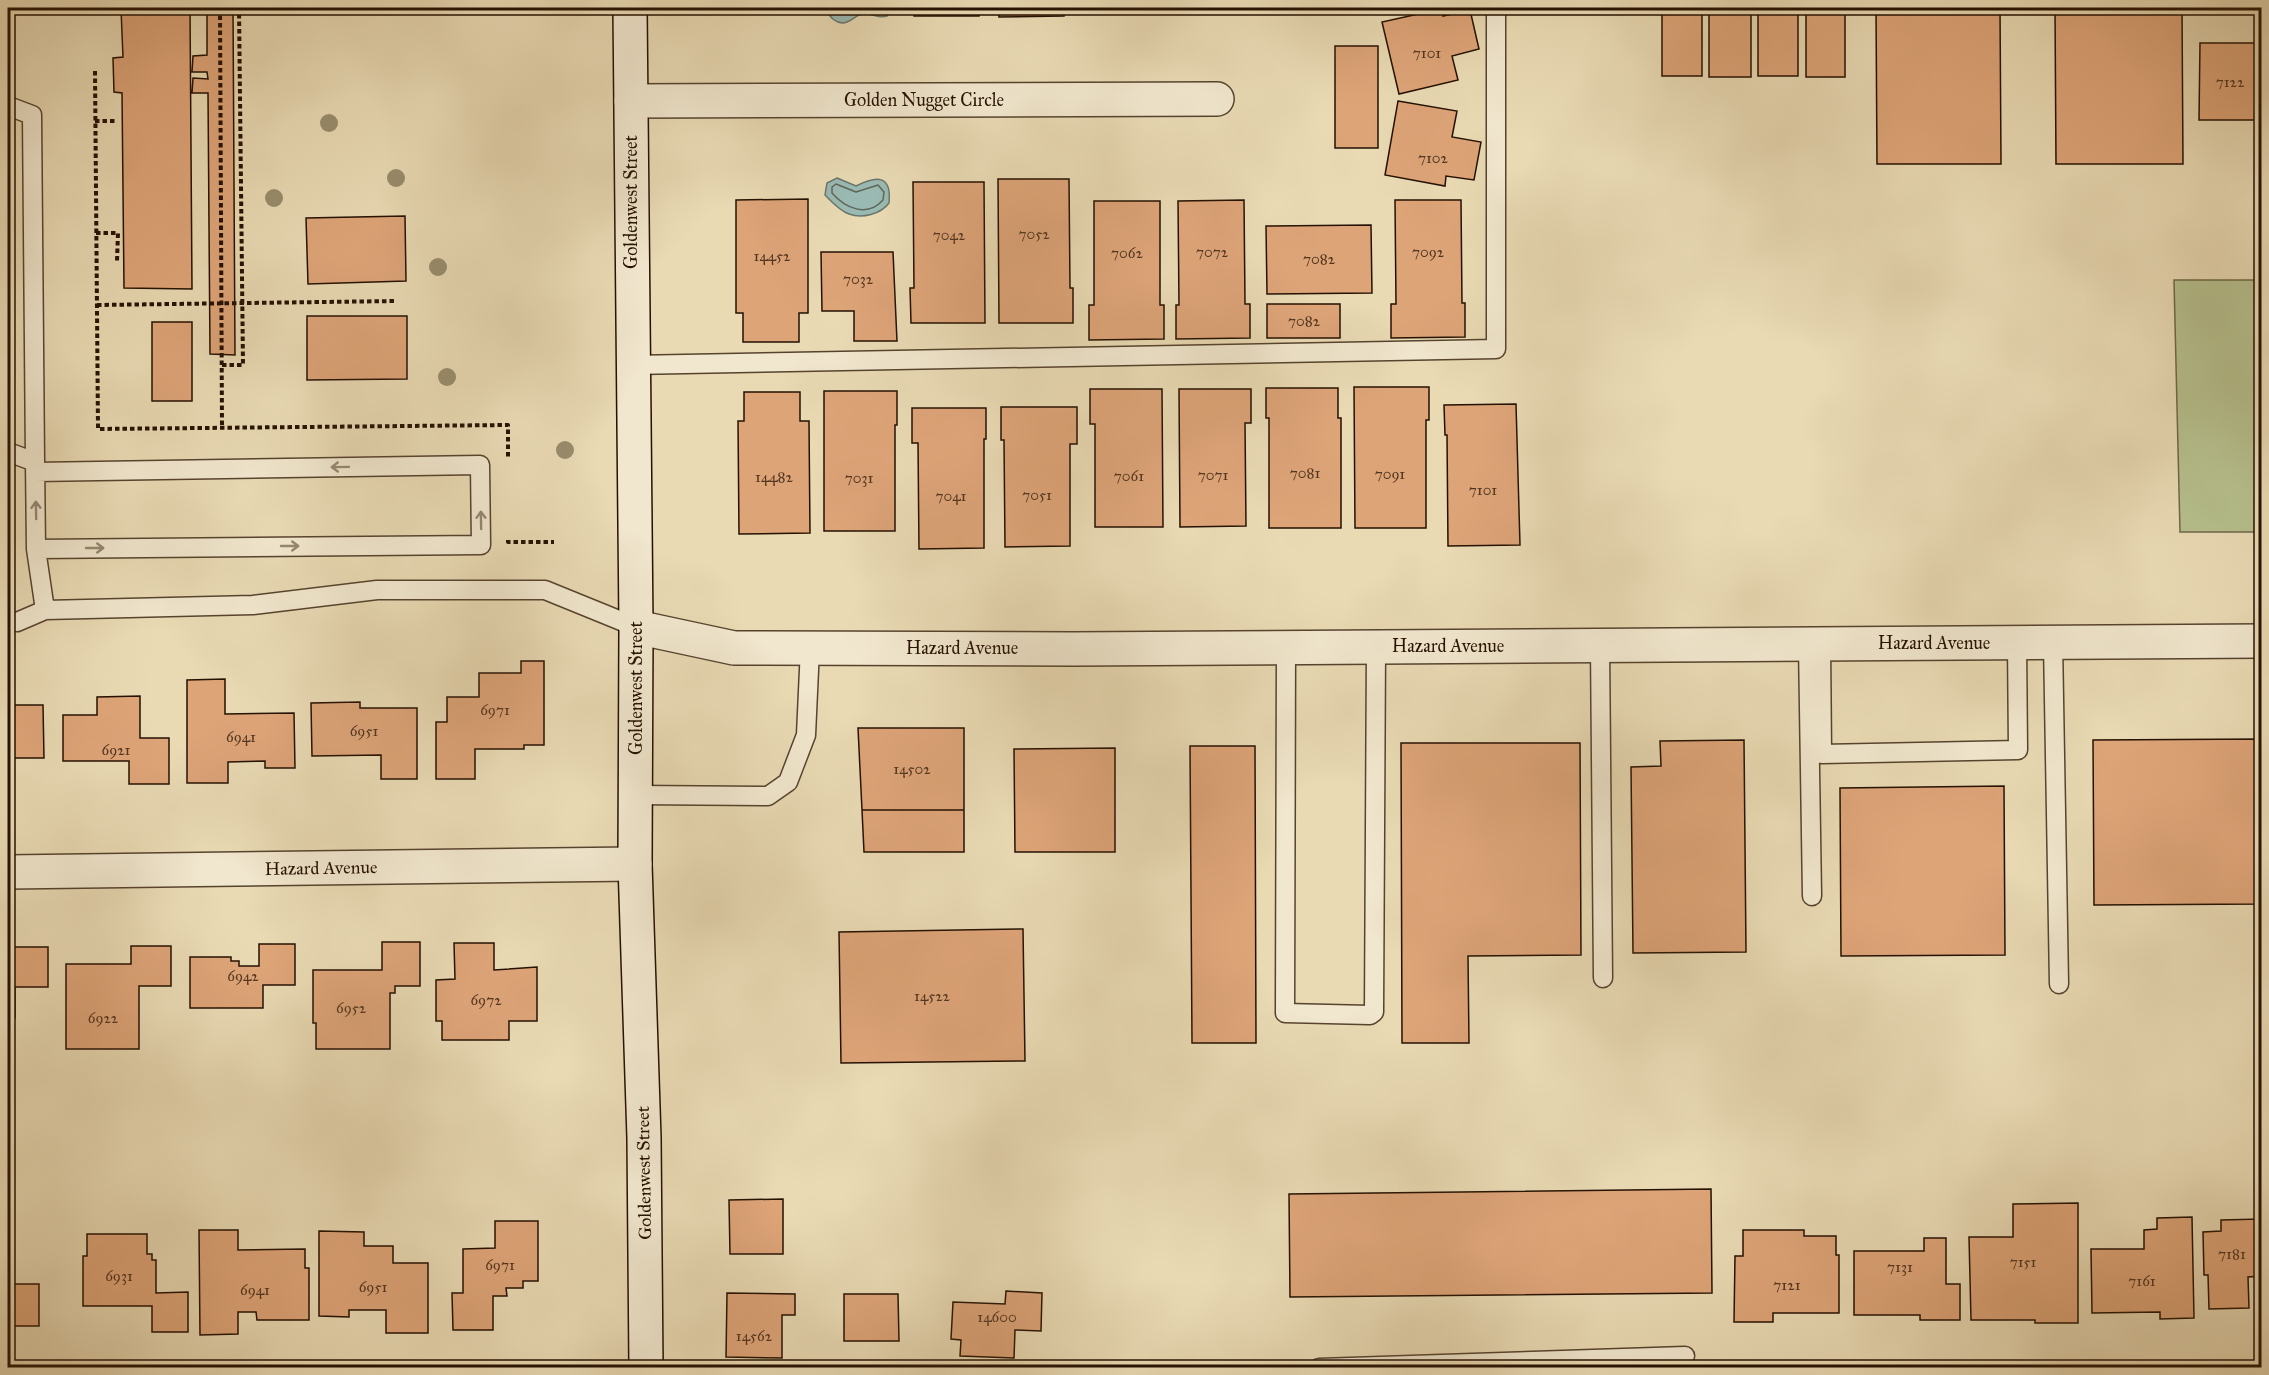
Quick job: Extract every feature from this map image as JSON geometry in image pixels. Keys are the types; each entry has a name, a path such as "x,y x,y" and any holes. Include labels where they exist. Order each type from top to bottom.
{"street":[{"name":"Goldenwest Street","path":"630,8 636,627 635,864 644,1138 646,1368"},
{"name":"Golden Nugget Circle","path":"631,101 1217,99"},
{"name":"Hazard Avenue","path":"636,627 734,648 1073,649 2262,641"},
{"name":"Hazard Avenue","path":"8,872 635,864"}],"lane":[{"path":"632,365 1496,349 1496,8"},
{"path":"8,106 32,115 36,549 45,610"},
{"path":"8,452 35,467 480,465 481,545 36,549"},
{"path":"8,622 17,622 45,610 253,605 377,590 544,590 636,627"},
{"path":"2053,642 2059,984"},
{"path":"1814,644 1822,754 2018,750 2017,643"},
{"path":"1812,896 1814,644"},
{"path":"1600,645 1603,978"},
{"path":"1286,646 1285,1013 1370,1015 1374,1012 1376,647"},
{"path":"636,795 768,796 788,782 806,735 810,648"},
{"path":"1319,1368 1685,1356"}],"path":[{"path":"220,8 222,428"},
{"path":"222,365 243,365 239,8"},
{"path":"94,71 98,429 508,425 508,460"},
{"path":"95,121 117,121"},
{"path":"96,233 118,233 117,261"},
{"path":"97,305 397,301"},
{"path":"508,530 508,542 554,542"}],"green space":[{"path":"2174,280 2261,280 2261,532 2180,532"}],"water":[{"path":"826,8 893,8 887,16 862,14 840,23 834,20"},
{"path":"837,178 856,186 870,180 881,180 888,187 889,203 886,207 871,214 860,216 846,213 825,195 827,183"}],"building":[{"path":"116,8 190,8 192,289 124,288 122,93 114,92 113,58 123,57 121,9"},
{"path":"207,8 233,8 235,355 210,354 208,93 192,93 193,78 208,79 207,72 192,72 193,56 207,55"},
{"path":"914,8 979,8 979,16 914,16"},
{"path":"999,8 1064,8 1064,16 999,17"},
{"path":"1662,8 1702,8 1702,76 1662,76"},
{"path":"1709,8 1751,8 1751,77 1709,77"},
{"path":"1758,8 1798,8 1798,76 1758,76"},
{"path":"1806,8 1845,8 1845,77 1806,77"},
{"path":"1876,8 2000,8 2001,164 1877,164"},
{"path":"2055,8 2182,8 2183,164 2056,164"},
{"path":"1441,9 1443,16 1470,10 1479,49 1452,56 1458,80 1399,94 1382,22"},
{"path":"2200,43 2262,43 2262,120 2199,120"},
{"path":"1335,46 1378,46 1378,148 1335,148"},
{"path":"1398,101 1457,111 1452,137 1481,142 1474,180 1446,176 1445,186 1385,175"},
{"path":"998,179 1069,179 1070,288 1073,288 1073,323 999,323"},
{"path":"913,182 984,182 985,323 911,323 910,288 914,288"},
{"path":"808,199 808,313 799,313 799,342 743,342 743,313 736,313 736,200"},
{"path":"1244,200 1245,304 1250,304 1250,338 1176,339 1176,305 1179,305 1178,201"},
{"path":"1395,200 1461,200 1462,303 1465,303 1465,337 1391,338 1391,304 1396,304"},
{"path":"1094,201 1160,201 1160,305 1164,305 1164,339 1089,340 1089,305 1094,305"},
{"path":"405,216 406,281 308,284 306,218"},
{"path":"1371,225 1372,293 1267,294 1266,226"},
{"path":"821,252 893,252 897,341 854,341 854,311 822,311"},
{"path":"1267,304 1340,304 1340,338 1267,338"},
{"path":"307,316 407,316 407,379 307,380"},
{"path":"152,322 192,322 192,401 152,401"},
{"path":"1354,387 1429,387 1429,420 1426,420 1426,528 1355,528"},
{"path":"1266,388 1338,388 1338,418 1341,418 1341,528 1269,528 1269,418 1266,418"},
{"path":"1090,389 1162,389 1163,527 1095,527 1095,424 1090,424"},
{"path":"1179,389 1251,389 1251,423 1245,423 1246,526 1180,527"},
{"path":"824,391 897,391 895,531 824,531"},
{"path":"744,392 800,392 800,421 809,421 810,533 739,534 738,421 744,421"},
{"path":"1516,404 1520,545 1448,546 1447,435 1445,435 1444,405"},
{"path":"1001,407 1077,407 1077,444 1070,444 1070,546 1005,547 1004,440 1001,440"},
{"path":"912,408 986,408 984,548 919,549 918,443 912,443"},
{"path":"521,661 544,661 544,745 524,745 524,749 475,749 475,779 436,779 436,722 447,722 447,697 479,697 479,673 521,673"},
{"path":"225,679 225,714 294,713 295,768 265,768 265,761 228,762 228,783 187,783 187,680"},
{"path":"140,696 140,738 169,738 169,784 129,784 129,761 63,761 63,715 97,715 97,697"},
{"path":"360,702 360,708 417,708 417,779 381,779 381,755 312,756 311,703"},
{"path":"8,705 43,705 44,758 8,758"},
{"path":"858,728 964,728 964,810 862,810"},
{"path":"2262,739 2262,904 2094,905 2093,740"},
{"path":"1744,740 1746,952 1633,953 1631,767 1661,766 1660,741"},
{"path":"1401,743 1580,743 1581,955 1468,956 1469,1043 1402,1043"},
{"path":"1190,746 1255,746 1256,1043 1192,1043"},
{"path":"1115,748 1115,852 1015,852 1014,749"},
{"path":"2004,786 2005,955 1841,956 1840,788"},
{"path":"862,810 964,810 964,852 864,852"},
{"path":"1023,929 1025,1061 841,1063 839,932"},
{"path":"382,942 420,942 420,986 395,986 395,993 390,993 390,1049 316,1049 316,1023 313,1023 313,970 382,970"},
{"path":"454,943 494,943 494,970 537,967 537,1021 509,1021 509,1040 442,1040 442,1021 436,1021 436,980 455,979"},
{"path":"259,944 295,944 295,985 263,985 263,1008 190,1008 190,957 231,957 231,961 239,961 239,966 259,966"},
{"path":"131,946 171,946 171,986 139,986 139,1049 66,1049 66,964 131,964"},
{"path":"10,947 48,947 48,987 15,987 15,1018 8,1018"},
{"path":"1711,1189 1712,1293 1290,1297 1289,1194"},
{"path":"783,1199 783,1254 730,1254 729,1200"},
{"path":"2078,1203 2078,1323 1971,1320 1969,1237 2013,1237 2013,1204"},
{"path":"2192,1217 2194,1318 2160,1319 2160,1312 2092,1313 2091,1249 2144,1249 2144,1230 2157,1229 2157,1218"},
{"path":"2262,1219 2262,1276 2248,1277 2249,1308 2209,1309 2208,1275 2204,1275 2203,1232 2221,1231 2221,1220"},
{"path":"495,1221 538,1221 538,1281 523,1281 523,1288 506,1288 507,1296 493,1296 493,1330 453,1330 452,1293 463,1293 463,1249 495,1248"},
{"path":"199,1230 238,1230 238,1250 305,1249 305,1268 309,1268 309,1320 257,1320 256,1312 238,1312 238,1334 200,1335"},
{"path":"1743,1230 1804,1230 1804,1236 1836,1236 1836,1255 1839,1255 1839,1313 1773,1313 1773,1322 1734,1322 1735,1256 1743,1256"},
{"path":"319,1231 364,1232 364,1246 393,1246 393,1263 428,1263 428,1333 386,1333 386,1310 349,1310 349,1317 319,1316"},
{"path":"87,1234 147,1234 147,1254 152,1254 152,1260 156,1260 156,1293 188,1292 188,1332 152,1332 152,1306 83,1306 83,1256 87,1256"},
{"path":"1924,1238 1946,1238 1946,1284 1960,1284 1960,1320 1920,1320 1920,1315 1854,1315 1854,1251 1924,1251"},
{"path":"8,1284 39,1284 39,1326 8,1326"},
{"path":"1006,1291 1042,1293 1041,1331 1015,1330 1014,1358 960,1356 961,1340 951,1339 953,1302 1005,1304"},
{"path":"727,1293 795,1294 795,1315 782,1315 782,1358 726,1357"},
{"path":"844,1294 898,1294 899,1341 844,1341"}]}
